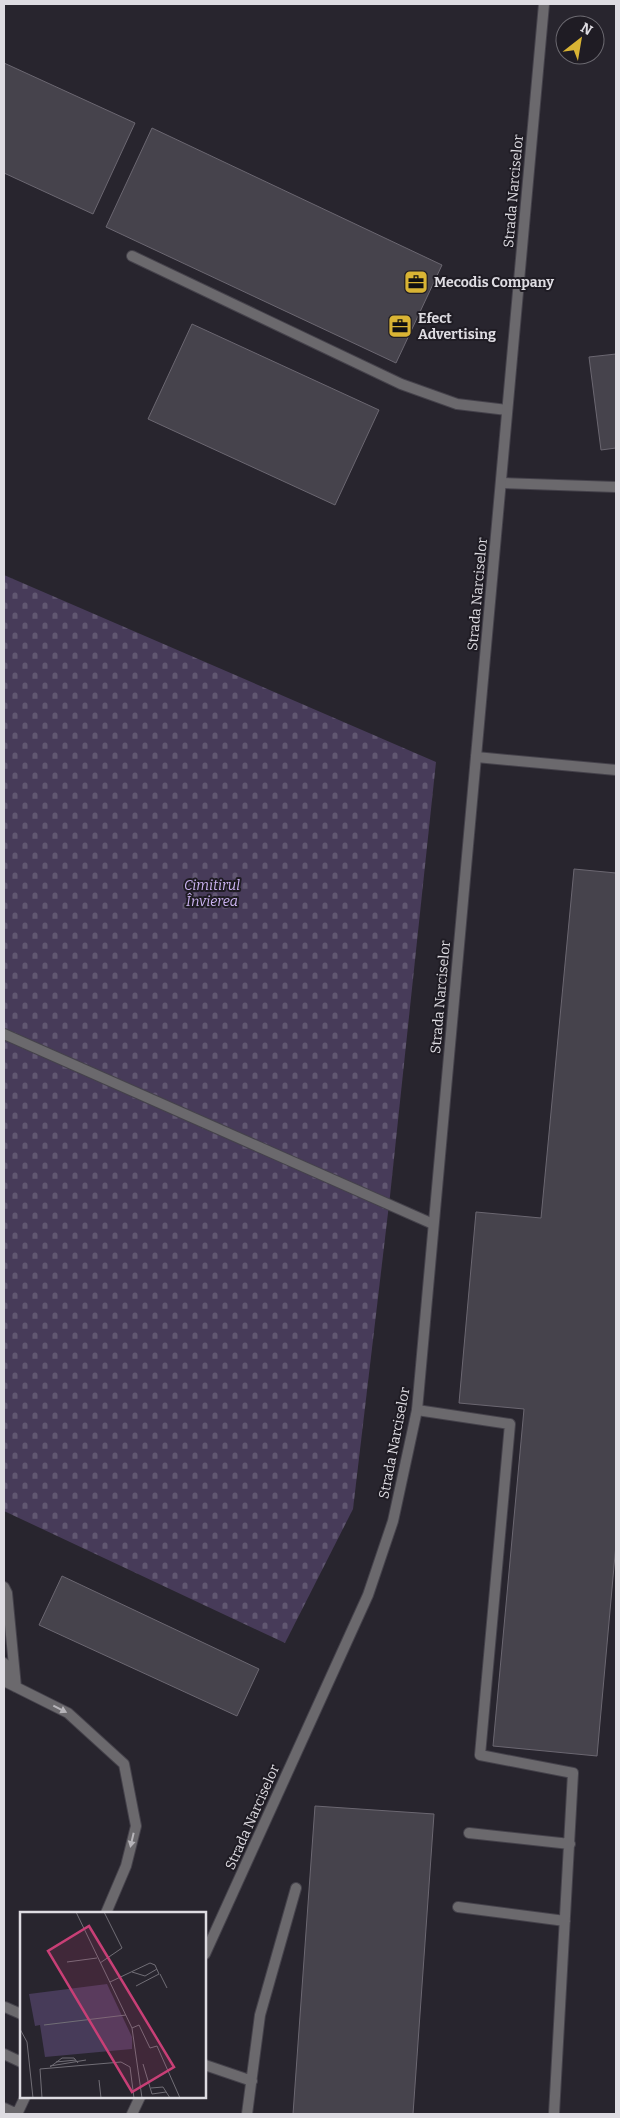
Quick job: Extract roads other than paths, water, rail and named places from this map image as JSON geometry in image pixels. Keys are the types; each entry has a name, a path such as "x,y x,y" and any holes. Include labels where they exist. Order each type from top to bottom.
{"street":[{"name":"Strada Narciselor","path":"206,1952 368,1595 393,1521 418,1410 544,4"},
{"path":"132,256 401,384 457,404 507,410"},
{"path":"500,483 616,487"},
{"path":"476,757 616,770"},
{"path":"4,1034 434,1224"},
{"path":"418,1410 510,1424 480,1755 573,1773 554,2114"},
{"path":"4,1587 7,1593 16,1687"},
{"path":"4,1663 16,1687"},
{"path":"4,1681 68,1713 124,1764 136,1826 126,1866 106,1912"},
{"path":"469,1833 570,1844"},
{"path":"247,2114 260,2015 296,1888"},
{"path":"458,1908 565,1921"},
{"path":"5,2007 20,2014"},
{"path":"4,2054 20,2062"},
{"path":"206,2065 252,2080"},
{"path":"4,2108 17,2114 25,2098"},
{"path":"132,2114 140,2098"}],"place":[{"name":"Mecodis Company","path":"416,282"},
{"name":"Efect Advertising","path":"400,326"}],"park label":[{"name":"Cimitirul Învierea","path":"212,894"}]}
